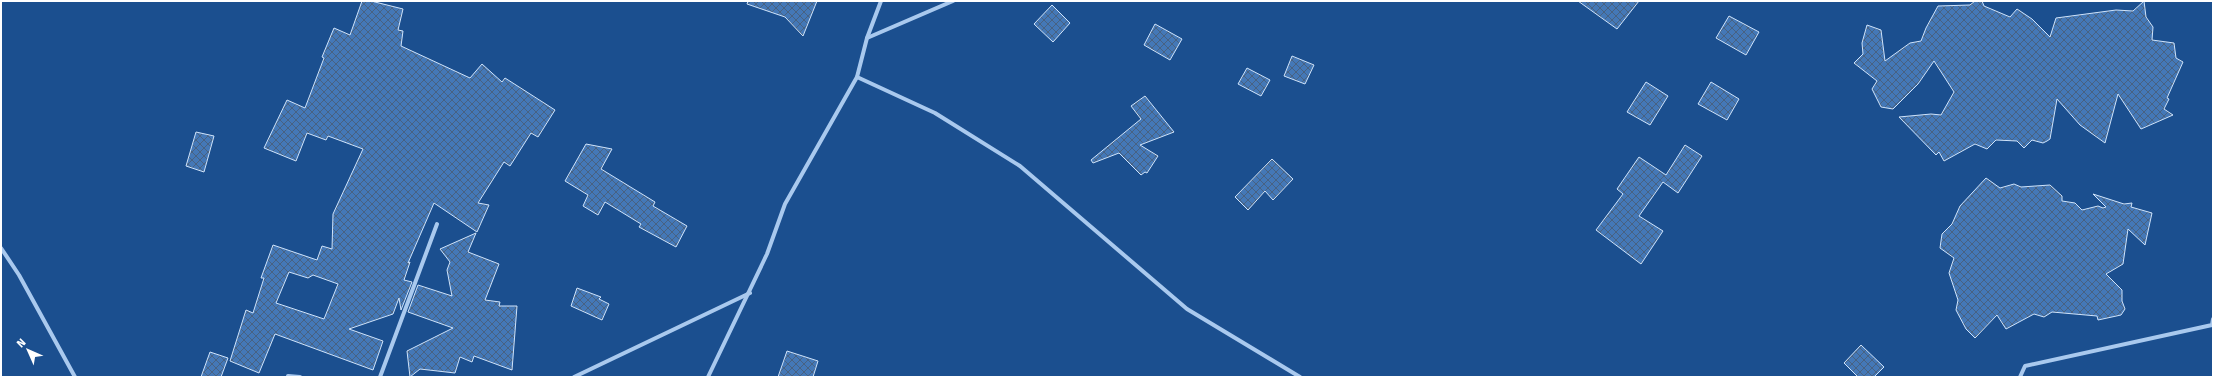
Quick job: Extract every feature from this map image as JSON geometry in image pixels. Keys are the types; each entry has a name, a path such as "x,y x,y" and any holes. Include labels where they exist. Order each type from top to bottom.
{"street":[{"path":"708,377 750,293 767,254 785,204 857,77 867,38 881,1"},
{"path":"867,38 953,1"},
{"path":"857,77 935,113 1020,166 1187,309 1300,377"},
{"path":"380,377 437,224"},
{"path":"1,248 19,276 75,377"},
{"path":"574,377 750,293"},
{"path":"2020,377 2025,366 2212,324 2213,319"},
{"path":"288,376 300,377"}],"building":[{"path":"362,1 371,1 403,9 398,30 403,31 401,46 470,78 482,64 502,82 505,78 555,110 538,137 531,133 510,166 504,162 478,203 489,205 477,232 434,203 408,263 410,262 404,280 412,282 401,310 399,298 393,314 349,329 383,341 373,370 275,334 259,373 230,361 246,310 253,313 264,278 261,278 273,245 317,260 322,246 332,249 333,214 363,149 328,136 326,140 307,133 296,161 264,148 287,100 305,108 324,58 322,57 334,28 350,35","holes":["289,272 308,278 313,275 338,284 324,319 276,303"]},
{"path":"748,1 817,1 803,36 785,17 747,4"},
{"path":"1578,1 1639,1 1617,29"},
{"path":"1975,1 1982,1 1984,6 2010,17 2017,9 2032,19 2050,37 2056,18 2116,10 2133,11 2144,1 2146,17 2153,27 2152,40 2174,43 2176,58 2183,62 2167,98 2169,99 2164,109 2173,115 2141,129 2118,94 2105,143 2080,125 2057,99 2050,139 2047,141 2043,143 2032,140 2024,148 2017,141 1996,140 1987,149 1975,144 1944,161 1939,152 1936,155 1899,117 1931,114 1941,115 1954,92 1934,61 1918,84 1893,109 1881,107 1872,89 1877,81 1854,63 1863,54 1862,43 1867,25 1881,30 1885,61 1910,43 1921,41 1938,6 1970,5"},
{"path":"1052,5 1070,23 1053,42 1034,24"},
{"path":"1729,16 1759,32 1746,55 1716,38"},
{"path":"1155,24 1182,39 1170,60 1144,45"},
{"path":"1292,56 1314,65 1305,84 1284,76"},
{"path":"1247,68 1270,80 1261,96 1238,84"},
{"path":"1646,82 1668,96 1650,125 1627,112"},
{"path":"1711,82 1739,99 1727,120 1698,104"},
{"path":"1145,96 1174,132 1140,145 1158,156 1147,173 1145,172 1141,175 1119,153 1093,163 1091,160 1141,119 1131,106"},
{"path":"196,132 214,136 204,172 186,166"},
{"path":"586,144 612,149 601,169 655,202 653,206 687,226 676,247 639,227 641,224 605,202 598,215 583,206 588,195 565,181"},
{"path":"1685,145 1702,156 1678,193 1663,182 1639,216 1663,231 1641,264 1596,230 1623,194 1617,189 1639,157 1666,175"},
{"path":"1272,159 1293,179 1273,200 1265,191 1248,210 1235,197"},
{"path":"1986,178 2000,188 2014,184 2021,187 2050,185 2062,196 2062,201 2075,203 2082,210 2098,206 2103,208 2106,207 2093,194 2124,204 2132,203 2131,207 2152,213 2145,245 2128,229 2123,264 2106,274 2122,290 2122,301 2125,309 2121,315 2098,320 2097,316 2052,312 2044,317 2034,314 2006,329 1997,315 1975,338 1966,329 1956,310 1958,300 1949,273 1954,258 1940,248 1942,234 1952,224 1960,206"},
{"path":"476,233 468,252 499,264 485,300 500,302 499,306 517,306 512,370 474,356 472,362 460,357 455,373 420,369 410,377 407,351 453,328 408,312 418,285 452,296 447,270 450,262 440,249"},
{"path":"577,288 601,297 599,299 609,304 602,320 571,306"},
{"path":"1861,345 1884,367 1874,377 1858,377 1844,363"},
{"path":"787,351 818,361 813,377 778,377"},
{"path":"210,352 228,358 221,377 201,377"}]}
